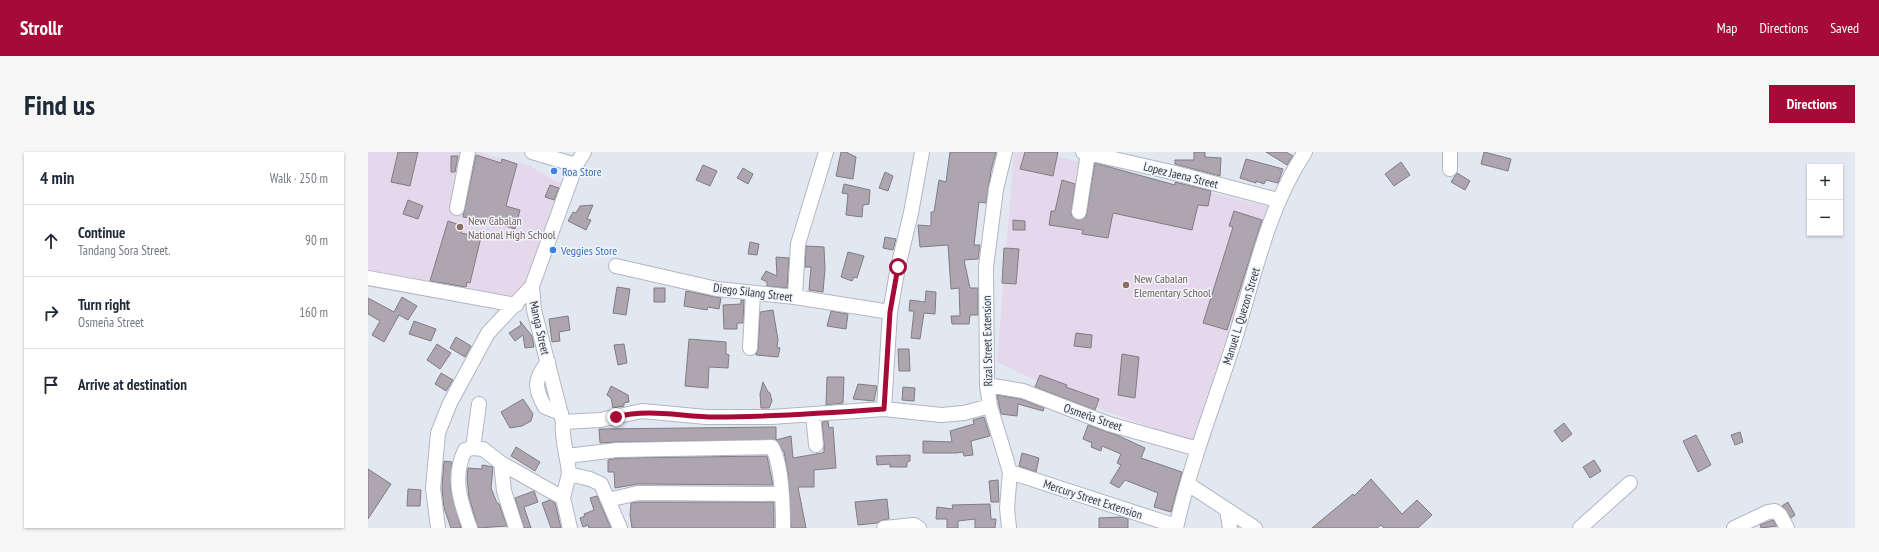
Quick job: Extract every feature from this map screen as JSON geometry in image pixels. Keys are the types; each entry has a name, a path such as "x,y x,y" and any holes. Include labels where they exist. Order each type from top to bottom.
{"street":[{"path":"457,208 468,152"},
{"path":"532,152 576,165"},
{"name":"Manga Street","path":"563,498 569,474 568,456 562,430 562,417 534,310 532,286 576,165 584,152"},
{"path":"795,297 798,244 826,152"},
{"path":"884,409 890,312 922,152"},
{"name":"Rizal Street Extension","path":"1005,152 996,188 986,267 987,384 990,406 1010,472 1007,508 1009,528"},
{"name":"Manuel L. Quezon Street","path":"1176,527 1198,449 1234,342 1264,239 1278,200 1305,152"},
{"path":"1450,152 1450,169"},
{"path":"1079,212 1086,153"},
{"name":"Lopez Jaena Street","path":"1086,153 1171,172 1278,200"},
{"name":"Diego Silang Street","path":"616,266 717,289 795,297 890,312"},
{"path":"368,278 516,305"},
{"path":"438,528 433,488 438,434 450,403 488,333 516,305 532,286"},
{"path":"750,348 753,293"},
{"name":"Osmeña Street","path":"987,384 1022,391 1109,424 1198,449"},
{"path":"473,448 479,404"},
{"path":"562,417 582,420 600,420 642,412 706,417 771,417 884,409 942,415 964,413 990,406"},
{"path":"813,414 816,445"},
{"path":"568,456 616,450 772,447 777,455 783,528"},
{"path":"470,528 461,503 457,484 459,462 465,450 473,448 483,449 501,462 563,498 570,528"},
{"path":"501,462 504,491 516,528"},
{"name":"Mercury Street Extension","path":"1010,472 1176,527"},
{"path":"569,474 590,479 601,484 620,528"},
{"path":"1580,528 1630,483"},
{"path":"1188,484 1255,528"},
{"path":"608,500 638,493 781,494"},
{"path":"1227,510 1230,528"},
{"path":"1734,528 1768,512 1775,511 1780,515 1787,528"},
{"path":"884,528 914,525 919,528"}],"shaded area":[{"name":"New Cabalan National High School","path":"368,152 479,152 530,166 566,187 537,267 514,304 368,275"},
{"name":"New Cabalan Elementary School","path":"1014,152 1037,152 1275,208 1196,443 1091,406 997,362"}],"building":[{"path":"398,152 418,152 410,186 391,182"},
{"path":"841,152 846,152 856,157 853,179 836,176"},
{"path":"950,152 996,152 991,171 986,203 979,202 974,245 980,245 978,259 964,260 970,288 978,288 978,315 970,315 969,324 952,324 951,316 960,316 959,288 951,289 948,245 920,247 918,225 931,226 931,212 934,212 939,180 946,182"},
{"path":"1025,152 1058,152 1053,176 1020,169"},
{"path":"1194,152 1205,152 1205,157 1221,158 1220,176 1175,164 1175,160 1194,160"},
{"path":"1266,152 1286,152 1293,156 1287,165"},
{"path":"1484,152 1511,159 1508,171 1481,164"},
{"path":"476,155 501,163 502,159 517,164 506,206 520,210 515,229 478,217 478,219 463,217"},
{"path":"451,156 458,156 455,172 451,172"},
{"path":"1246,159 1283,169 1278,183 1266,180 1264,184 1256,181 1256,183 1240,178"},
{"path":"1401,162 1410,175 1394,186 1385,174"},
{"path":"1095,163 1175,185 1175,182 1211,191 1208,206 1198,205 1192,230 1113,213 1108,238 1082,234 1083,230 1049,225 1051,211 1055,211 1062,180 1075,184 1071,215 1078,220 1086,217"},
{"path":"703,165 717,171 710,186 696,180"},
{"path":"743,168 753,174 748,184 737,178"},
{"path":"885,172 893,176 888,191 879,188"},
{"path":"1457,173 1470,181 1465,190 1451,182"},
{"path":"844,184 870,190 869,204 863,205 862,217 846,215 848,194 842,193"},
{"path":"550,185 559,188 554,200 545,197"},
{"path":"408,200 423,206 418,219 403,214"},
{"path":"593,205 587,219 591,220 586,230 568,221 573,212 576,213 580,206"},
{"path":"1234,211 1262,220 1227,330 1203,323 1233,227 1229,226"},
{"path":"1013,220 1025,221 1025,230 1013,230"},
{"path":"448,221 463,226 461,233 481,237 470,283 467,282 466,287 430,281"},
{"path":"885,237 896,239 893,250 883,248"},
{"path":"750,242 759,244 757,255 748,254"},
{"path":"806,246 824,247 825,269 823,292 809,290 811,267 805,267"},
{"path":"1004,248 1019,249 1016,284 1002,283"},
{"path":"848,252 864,256 857,278 854,277 852,281 841,277"},
{"path":"776,257 789,258 787,288 767,286 767,282 761,279 766,271 777,276"},
{"path":"617,287 630,289 626,315 613,313"},
{"path":"654,288 665,288 665,302 654,302"},
{"path":"686,291 721,298 719,309 708,307 707,310 684,306"},
{"path":"926,291 936,292 935,314 924,313 920,339 911,338 914,311 909,311 910,300 925,302"},
{"path":"402,297 417,306 408,320 399,315 384,342 372,335 380,321 368,314 368,298 394,312"},
{"path":"741,300 744,300 743,323 737,323 737,329 724,329 723,305 741,304"},
{"path":"773,310 778,340 777,347 780,348 778,357 756,355 758,348 760,312"},
{"path":"831,311 848,314 846,329 827,326"},
{"path":"568,316 570,330 559,332 560,341 552,342 549,319"},
{"path":"414,321 436,329 431,341 409,334"},
{"path":"520,321 532,336 534,347 525,348 523,335 515,341 509,333 521,325"},
{"path":"1076,333 1092,335 1091,348 1074,346"},
{"path":"456,337 471,346 465,357 450,348"},
{"path":"689,339 726,342 726,354 729,355 728,368 709,367 708,388 685,386"},
{"path":"437,344 451,353 440,369 427,360"},
{"path":"624,344 627,363 618,365 614,345"},
{"path":"898,349 909,349 910,371 899,371"},
{"path":"1122,354 1139,357 1135,398 1118,395"},
{"path":"441,373 453,380 446,391 435,384"},
{"path":"1040,375 1067,385 1066,387 1099,399 1095,410 1035,387"},
{"path":"827,377 844,377 843,403 826,405"},
{"path":"763,382 770,393 772,401 769,408 761,408 760,394"},
{"path":"858,384 877,386 874,401 853,399"},
{"path":"611,386 628,395 629,402 624,403 624,406 613,408 611,398 607,395"},
{"path":"903,387 915,388 914,401 902,400"},
{"path":"997,395 1021,399 1044,408 1043,411 1018,404 1017,416 1001,414"},
{"path":"523,399 533,414 531,421 522,426 510,428 501,412"},
{"path":"984,417 990,436 971,441 973,455 964,456 963,452 923,453 923,441 952,442 950,431 974,424 973,420"},
{"path":"828,421 829,428 833,427 836,468 814,470 814,487 798,487 806,528 791,528 788,473 784,452 776,440 791,436 793,458 822,453 824,452 824,444 822,422"},
{"path":"1564,423 1572,434 1562,442 1554,431"},
{"path":"1088,425 1119,436 1145,448 1141,458 1182,472 1171,512 1154,507 1158,493 1125,480 1119,488 1110,483 1121,465 1117,463 1121,454 1102,446 1101,451 1091,447 1092,443 1083,439"},
{"path":"776,427 776,440 600,443 599,429"},
{"path":"1740,432 1743,442 1735,445 1731,435"},
{"path":"1696,435 1711,465 1698,472 1683,441"},
{"path":"516,447 540,462 535,471 511,456"},
{"path":"1022,453 1039,458 1036,472 1019,466"},
{"path":"910,455 910,461 907,462 907,467 890,467 890,464 877,465 876,456"},
{"path":"767,456 773,485 638,484 615,488 614,472 608,472 608,460 618,458"},
{"path":"1594,460 1601,471 1590,478 1583,467"},
{"path":"444,461 452,462 451,490 461,528 451,528 444,508 442,488"},
{"path":"482,465 493,467 491,488 507,526 478,528 469,497 467,479 468,468 482,469"},
{"path":"368,469 391,484 368,519"},
{"path":"1371,479 1402,514 1417,500 1432,515 1418,528 1384,528 1381,525 1377,528 1312,528 1353,494 1354,496"},
{"path":"998,480 999,502 991,502 989,481"},
{"path":"408,489 421,490 420,506 407,506"},
{"path":"534,491 538,502 524,507 531,528 524,528 515,498"},
{"path":"597,496 611,528 589,528 588,525 583,527 580,518 585,516 584,514 594,510 590,498"},
{"path":"887,499 889,519 877,523 858,525 855,502"},
{"path":"550,500 555,503 561,528 551,528 542,503"},
{"path":"774,502 774,528 632,528 630,515 631,503"},
{"path":"1788,502 1795,515 1791,518 1782,506"},
{"path":"990,504 991,519 996,519 995,528 975,528 975,519 958,521 958,528 947,528 947,519 936,519 937,507 953,509 952,505"},
{"path":"1122,517 1128,519 1128,528 1099,528 1099,518"},
{"path":"1773,520 1777,526 1761,528 1760,525"}],"place":[{"name":"Roa Store","path":"554,171"},
{"name":"New Cabalan National High School","path":"460,227"},
{"name":"Veggies Store","path":"553,250"},
{"name":"New Cabalan Elementary School","path":"1126,285"}],"route":[{"path":"616,417 630,413 642,412 706,417 771,417 884,409 890,312 898,267"}]}
